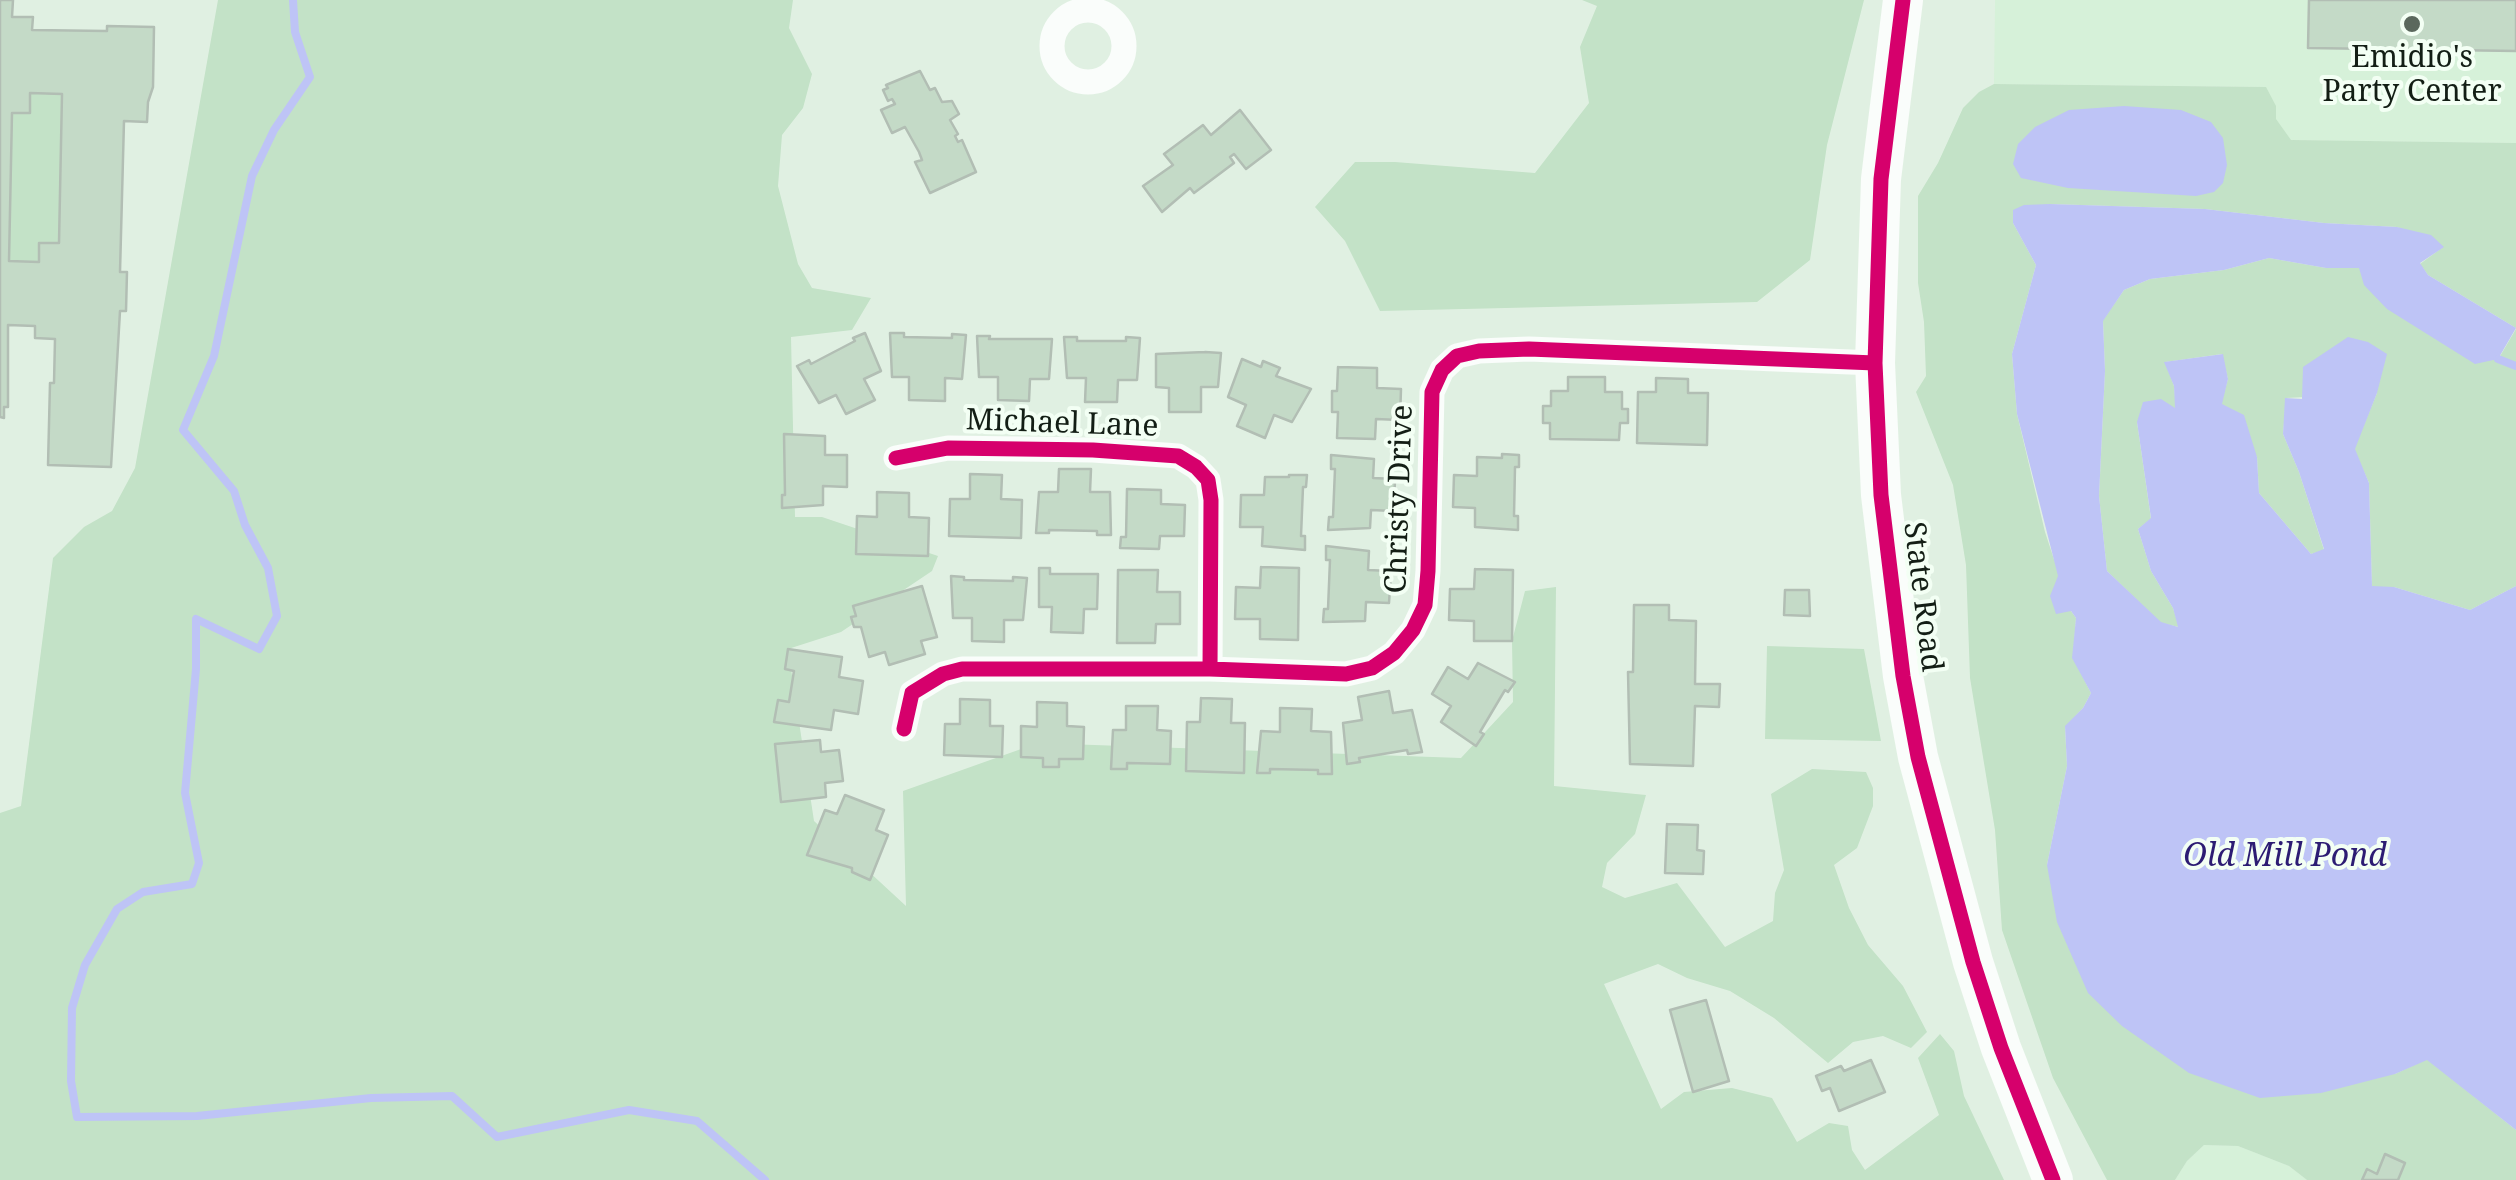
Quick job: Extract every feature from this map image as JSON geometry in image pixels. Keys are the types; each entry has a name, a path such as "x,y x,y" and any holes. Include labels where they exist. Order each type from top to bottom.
{"main road":[{"name":"State Road","path":"1903,0 1880,179 1875,362 1882,496 1903,676 1918,757 1973,962 2052,1180"}],"street":[{"name":"Christy Drive","path":"904,729 912,693 943,674 962,670 1210,669 1346,674 1372,668 1394,653 1413,630 1424,605 1432,392 1442,370 1457,356 1478,350 1529,349 1875,362"},
{"name":"Michael Lane","path":"896,458 948,448 1092,450 1178,456 1196,467 1208,480 1212,500 1210,669"}],"shaded area":[{"path":"218,0 793,0 789,28 812,74 803,108 782,135 778,186 798,264 812,288 871,298 852,330 791,337 795,517 822,517 938,556 932,571 841,632 788,649 814,821 906,906 903,791 1038,743 1461,758 1513,702 1512,641 1525,591 1556,587 1554,786 1646,795 1635,834 1607,863 1602,887 1625,898 1677,883 1725,947 1773,921 1775,893 1784,870 1771,794 1812,769 1866,772 1873,788 1873,806 1857,848 1834,865 1849,908 1868,945 1903,986 1927,1032 1911,1048 1883,1036 1853,1042 1828,1063 1774,1018 1730,991 1658,964 1604,984 1661,1109 1684,1092 1732,1088 1772,1098 1797,1142 1829,1123 1848,1126 1852,1150 1865,1170 1939,1115 1918,1058 1940,1034 1954,1051 1964,1096 2004,1180 0,1180 0,813 21,806 53,558 84,527 112,511 135,468"},
{"path":"1582,0 1864,0 1827,145 1810,260 1757,302 1380,311 1345,241 1315,207 1355,162 1535,173 1589,103 1580,47 1597,6"},
{"path":"1995,0 2516,0 2516,143 2265,140 2265,87 1994,84"},
{"path":"1994,84 2266,87 2276,106 2276,119 2291,140 2516,143 2516,328 2428,275 2420,264 2443,247 2397,227 2205,209 2050,204 2013,223 2036,265 2012,354 2017,414 2045,532 2076,618 2073,658 2091,693 2065,727 2067,766 2047,865 2395,1074 2427,1059 2516,1130 2516,1180 2307,1180 2289,1166 2238,1146 2204,1145 2175,1180 2107,1180 2053,1078 2002,930 1995,830 1970,678 1966,565 1953,485 1916,392 1926,376 1918,283 1918,196 1963,108"},
{"path":"30,93 62,94 59,243 39,243 39,262 9,261 12,113 30,113"},
{"path":"2269,258 2326,268 2360,268 2499,358 2516,329 2516,586 2470,610 2394,587 2372,587 2369,483 2354,449 2377,393 2286,398 2283,434 2324,550 2311,554 2259,493 2257,457 2221,404 2228,379 2222,354 2165,362 2174,386 2176,409 2137,422 2151,519 2138,529 2151,571 2173,608 2179,627 2161,623 2107,571 2099,496 2105,371 2103,320 2124,290 2150,279 2224,270"},
{"path":"1767,646 1864,649 1881,741 1765,739"},
{"path":"2204,1145 2238,1146 2289,1166 2307,1180 2175,1180"}],"water":[{"path":"2124,106 2181,110 2211,122 2223,138 2227,165 2223,183 2214,192 2196,196 2068,188 2021,178 2013,164 2018,144 2035,127 2069,110"},
{"name":"Old Mill Pond","path":"2024,205 2205,209 2397,227 2431,235 2444,247 2420,263 2428,275 2516,328 2498,359 2475,364 2387,309 2364,285 2359,268 2326,268 2269,258 2224,270 2150,279 2124,290 2103,321 2105,371 2099,496 2107,571 2161,622 2178,627 2173,608 2151,571 2138,529 2151,518 2137,422 2143,402 2161,399 2175,408 2174,386 2164,362 2223,354 2228,379 2222,404 2244,415 2257,457 2259,493 2311,554 2324,549 2283,434 2285,398 2302,399 2303,367 2348,337 2368,342 2387,354 2355,449 2369,483 2372,586 2394,587 2470,610 2516,586 2516,1130 2427,1060 2395,1074 2321,1093 2260,1098 2189,1073 2122,1026 2088,993 2057,922 2047,865 2067,766 2065,726 2091,693 2072,658 2076,618 2071,611 2056,614 2050,596 2058,576 2017,414 2012,354 2036,265 2013,223 2013,210"}],"building":[{"path":"0,0 13,0 12,17 33,17 32,30 154,27 153,87 147,122 124,121 120,272 127,272 126,311 120,311 111,467 48,465 55,339 35,338 35,326 8,325 8,407 4,407 4,418 0,417","holes":["30,93 62,94 59,243 39,243 39,262 9,261 12,113 30,113"]},
{"name":"Emidio's Party Center","path":"2309,0 2516,0 2516,51 2308,48"},
{"path":"920,71 942,102 952,101 959,114 950,120 958,134 955,136 958,142 962,140 976,172 930,193 915,162 922,160 919,152 905,127 892,133 881,110 895,104 892,99 888,101 883,90 888,88 886,85"},
{"path":"1240,110 1271,150 1246,169 1234,154 1230,157 1234,163 1194,193 1190,188 1162,212 1143,186 1173,165 1164,154 1203,125 1211,135"},
{"path":"865,333 881,371 864,379 875,400 846,414 836,395 819,403 797,366 809,360 811,364"},
{"path":"890,333 904,333 904,337 966,335 962,379 945,378 945,401 909,400 909,377 892,377"},
{"path":"977,336 1052,339 1049,379 1030,379 1029,401 998,400 998,377 979,377"},
{"path":"1064,337 1077,337 1077,341 1140,338 1137,380 1118,380 1117,402 1085,402 1086,378 1067,378"},
{"path":"1221,353 1218,387 1201,387 1201,412 1169,412 1169,388 1156,387 1156,354"},
{"path":"1242,359 1261,367 1263,361 1280,368 1276,376 1311,389 1292,422 1274,415 1265,438 1237,426 1246,405 1228,397"},
{"path":"1338,367 1377,368 1377,388 1401,389 1400,420 1376,419 1375,439 1337,438 1338,412 1332,412 1332,391 1337,391"},
{"path":"1568,377 1605,377 1605,392 1622,392 1622,409 1628,409 1628,423 1620,423 1619,440 1550,439 1550,423 1543,423 1543,406 1551,406 1551,391 1568,391"},
{"path":"1656,378 1688,379 1688,393 1708,393 1707,445 1637,443 1638,392 1656,392"},
{"path":"784,434 825,436 825,455 847,455 847,487 823,486 823,505 782,508"},
{"path":"1502,454 1519,455 1519,467 1515,467 1514,516 1518,516 1518,530 1475,527 1475,508 1453,507 1454,475 1477,476 1477,457 1502,458"},
{"path":"1331,455 1374,459 1373,478 1395,479 1394,511 1371,510 1370,528 1328,530 1329,517 1333,517 1335,469 1331,469"},
{"path":"1059,469 1091,469 1090,492 1110,492 1111,535 1097,535 1097,531 1036,533 1039,492 1058,492"},
{"path":"970,474 1002,475 1001,499 1022,500 1021,538 949,536 950,499 970,499"},
{"path":"1307,475 1301,536 1305,536 1305,550 1262,546 1263,527 1240,527 1241,495 1264,495 1265,477"},
{"path":"1127,489 1161,490 1161,504 1185,505 1184,536 1160,536 1159,549 1120,548 1121,537 1126,537"},
{"path":"877,492 909,493 909,517 929,518 928,556 856,554 857,516 877,517"},
{"path":"1326,546 1369,551 1368,570 1391,571 1389,603 1366,602 1365,621 1323,622 1324,609 1328,609 1330,560 1326,560"},
{"path":"1261,567 1299,568 1298,640 1260,639 1260,619 1235,619 1236,587 1260,588"},
{"path":"1039,568 1050,568 1050,574 1098,574 1097,609 1084,609 1083,633 1051,632 1052,607 1039,607"},
{"path":"1475,569 1513,570 1512,641 1474,641 1474,621 1449,620 1450,589 1474,589"},
{"path":"1118,570 1158,570 1157,592 1180,592 1180,624 1156,624 1155,643 1117,643"},
{"path":"951,576 964,580 1027,578 1023,620 1004,620 1004,642 972,641 972,618 953,618"},
{"path":"922,586 937,637 921,641 925,654 889,665 885,652 869,657 861,627 854,627 853,606"},
{"path":"1785,590 1809,590 1810,616 1784,615"},
{"path":"1634,605 1669,605 1669,620 1696,621 1695,684 1720,684 1719,707 1695,706 1693,766 1630,764 1628,672 1633,672"},
{"path":"788,649 842,657 839,677 863,681 858,714 834,710 831,730 774,722 778,700 789,702 794,671 785,669"},
{"path":"1478,663 1515,682 1508,692 1505,690 1476,746 1441,722 1451,706 1432,694 1448,667 1468,679"},
{"path":"1389,691 1393,713 1412,710 1422,752 1408,754 1407,750 1359,758 1360,762 1347,764 1343,723 1362,720 1358,697"},
{"path":"1201,698 1232,699 1231,723 1245,723 1244,773 1186,771 1187,722 1200,722"},
{"path":"960,699 990,700 990,726 1003,726 1002,757 944,755 945,724 960,724"},
{"path":"1037,702 1067,703 1067,726 1084,727 1083,759 1059,759 1059,767 1043,767 1043,758 1021,757 1021,726 1037,727"},
{"path":"1126,706 1158,706 1157,730 1171,731 1170,764 1127,763 1127,769 1111,769 1113,730 1126,730"},
{"path":"1280,708 1312,709 1311,731 1331,732 1332,774 1270,769 1270,773 1257,773 1261,731 1280,732"},
{"path":"820,740 821,752 839,750 843,781 825,783 826,797 781,802 775,744"},
{"path":"845,795 884,810 876,830 888,835 870,880 852,872 852,868 807,855 825,810 837,814"},
{"path":"1667,824 1698,825 1697,850 1704,851 1703,874 1665,873"},
{"path":"1706,1000 1729,1081 1693,1092 1670,1010"},
{"path":"1871,1060 1885,1092 1839,1111 1830,1088 1822,1091 1816,1076 1841,1066 1844,1071"},
{"path":"2385,1154 2405,1163 2398,1180 2362,1180 2367,1169 2377,1174"}],"waterway":[{"path":"293,0 295,32 310,77 274,130 252,176 214,356 183,430 234,491 245,525 268,568 277,616 259,649 196,619 196,669 185,793 199,863 192,884 143,892 117,909 85,965 72,1008 71,1081 77,1117 197,1116 371,1098 452,1096 497,1137 629,1110 697,1121 765,1180"},
{"path":"2498,359 2516,366"}],"cycle path":[{"path":"1903,0 1881,179 1875,363 1881,495 1903,676 1918,757 1973,962 2001,1048 2053,1180"},
{"path":"904,729 912,693 943,674 962,669 1210,669 1346,674 1372,668 1394,653 1413,630 1425,605 1432,392 1442,370 1457,356 1529,349 1875,363"},
{"path":"896,458 948,448 1093,450 1178,456 1196,467 1208,480 1211,500 1210,669"}],"place":[{"name":"Emidio's Party Center","path":"2412,24"}]}
